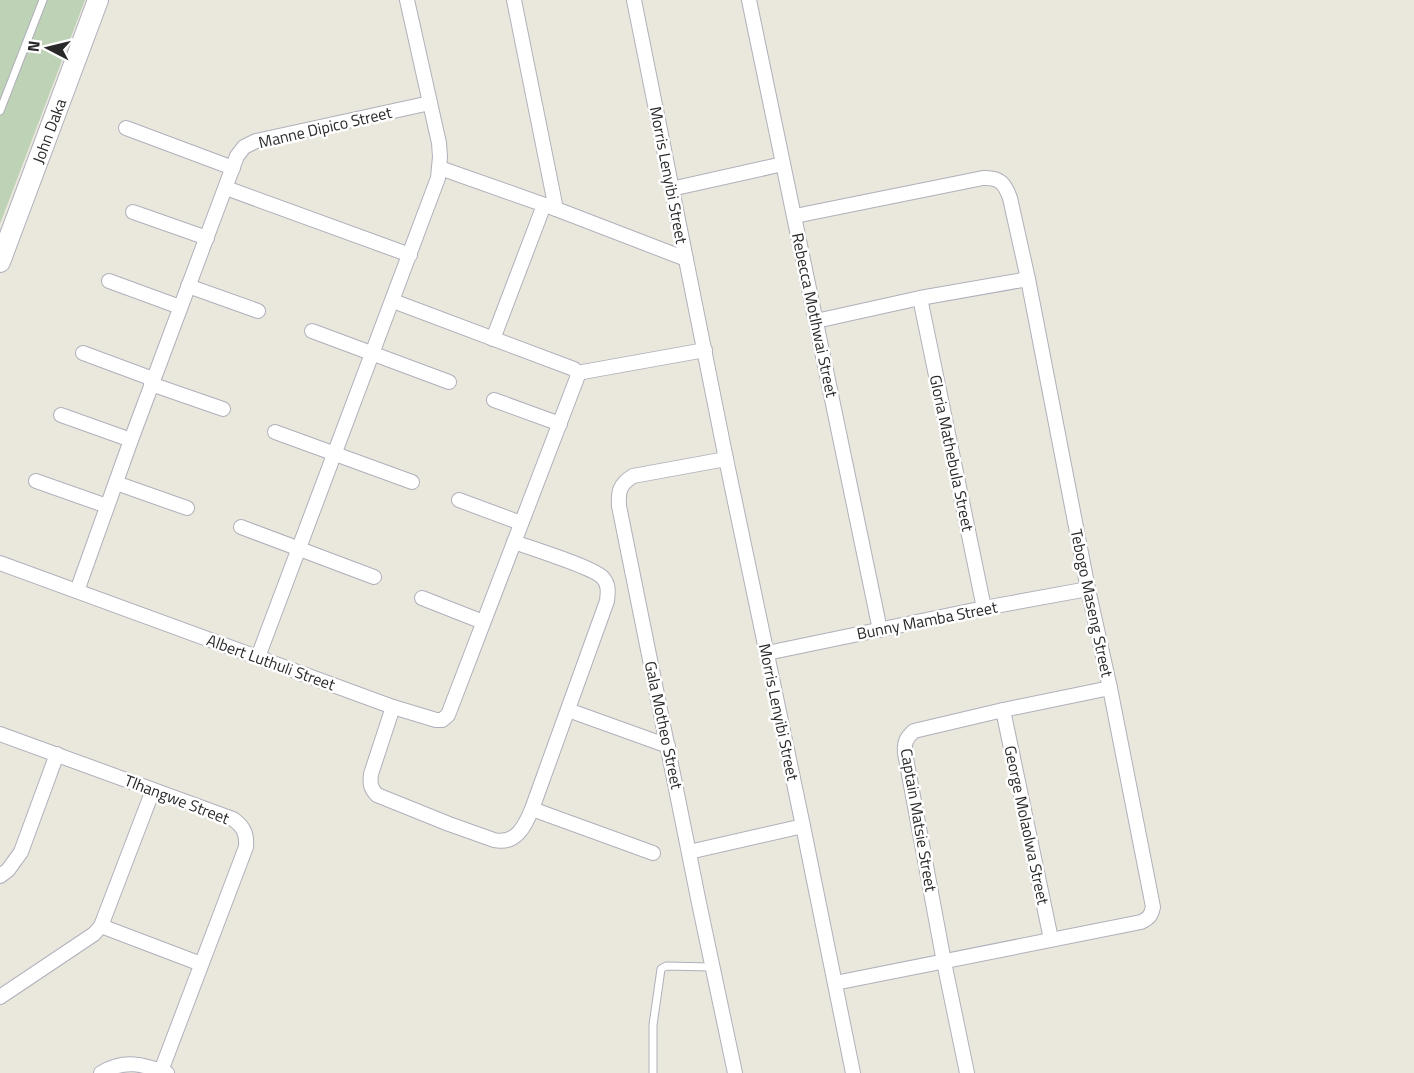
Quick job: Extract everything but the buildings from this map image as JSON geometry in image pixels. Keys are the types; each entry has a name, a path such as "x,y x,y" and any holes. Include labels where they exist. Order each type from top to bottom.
{"street":[{"name":"John Daka","path":"0,262 98,0"},
{"path":"258,657 435,189 440,168 439,142 407,0"},
{"path":"493,339 550,207 514,0"},
{"name":"Morris Lenyibi Street","path":"633,0 853,1073"},
{"name":"Rebecca Motlhwai Street","path":"749,0 880,630"},
{"name":"Manne Dipico Street","path":"77,591 130,440 237,156 244,147 256,141 430,103"},
{"path":"126,128 233,168"},
{"path":"671,189 783,164"},
{"path":"440,168 686,259"},
{"name":"Tebogo Maseng Street","path":"795,216 990,178 1006,186 1028,279 1088,589 1152,899 1151,914 1148,919 1141,922 835,983"},
{"path":"226,188 410,255"},
{"path":"133,212 207,238"},
{"path":"816,321 920,298 1028,279"},
{"path":"109,280 180,307"},
{"path":"188,286 258,311"},
{"name":"Gloria Mathebula Street","path":"920,298 984,608"},
{"path":"393,301 578,372 705,350"},
{"path":"312,331 449,382"},
{"path":"83,353 223,409"},
{"name":"Albert Luthuli Street","path":"0,563 393,707 442,720 448,715 578,372"},
{"path":"494,400 560,424"},
{"path":"61,415 130,440"},
{"path":"275,432 412,482"},
{"name":"Gala Motheo Street","path":"726,459 633,476 620,487 618,495 735,1073"},
{"path":"36,481 107,506"},
{"path":"116,483 187,508"},
{"path":"459,500 521,523"},
{"path":"241,527 374,577"},
{"path":"393,707 371,774 370,786 376,795 500,842 517,836 526,824 568,711 607,601 608,591 607,584 597,572 514,542"},
{"name":"Bunny Mamba Street","path":"767,653 1088,589"},
{"path":"422,598 483,622"},
{"name":"Captain Matsie Street","path":"967,1073 904,745 906,739 914,731 1110,688"},
{"name":"George Molaolwa Street","path":"1003,710 1051,939"},
{"path":"568,711 668,746"},
{"name":"Tlhangwe Street","path":"0,734 233,819 244,829 246,847 201,964 164,1072"},
{"path":"0,876 8,870 21,852 57,754"},
{"path":"0,997 94,934 101,926 153,790"},
{"path":"531,809 653,854"},
{"path":"689,852 803,826"},
{"path":"101,926 201,964"},
{"path":"101,1073 110,1067 124,1064 140,1065 164,1072"}],"lane":[{"path":"0,111 43,0"},
{"path":"653,1073 653,1024 661,969 666,966 712,967"}],"green space":[{"path":"0,0 85,0 0,224"}]}
